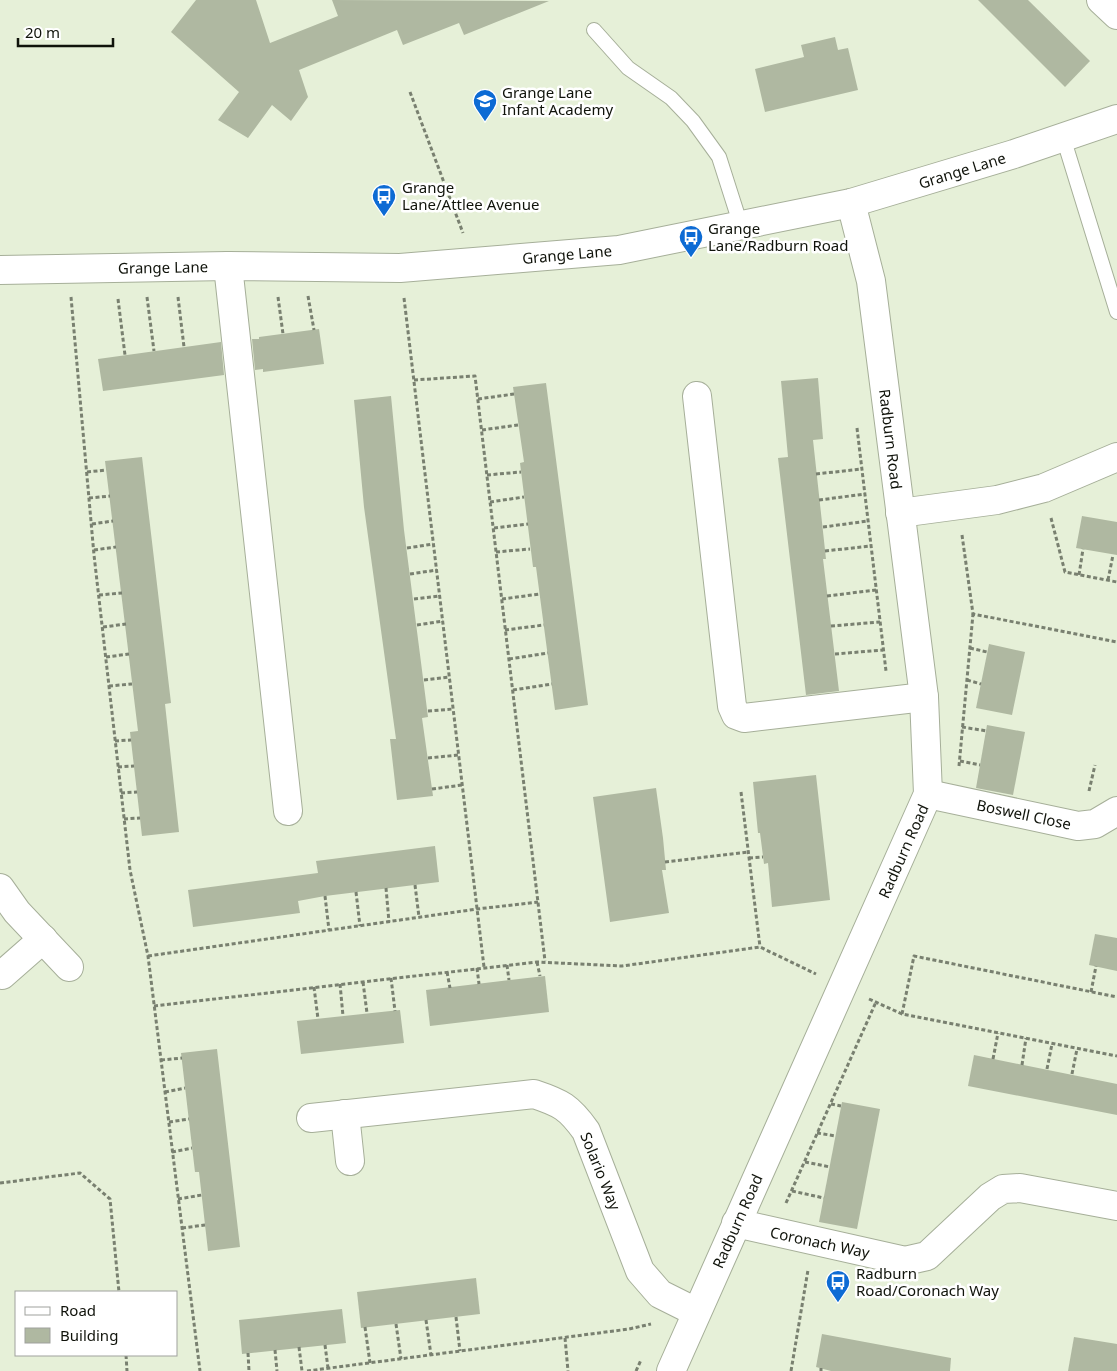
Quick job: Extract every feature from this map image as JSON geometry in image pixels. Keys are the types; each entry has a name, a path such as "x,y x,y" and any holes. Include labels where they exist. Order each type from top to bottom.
{"street":[{"path":"1101,0 1117,15"},
{"name":"Grange Lane","path":"0,270 228,266 400,268 619,250 852,203 1014,154 1117,119"},
{"name":"Radburn Road","path":"671,1371 928,794 924,697 870,281 852,203"},
{"path":"228,266 288,811"},
{"path":"697,396 732,706 736,714 744,718 924,697"},
{"path":"900,513 997,500 1044,488 1117,458"},
{"name":"Boswell Close","path":"928,794 1078,826 1095,824 1117,811"},
{"path":"0,888 17,912 69,967"},
{"path":"2,975 42,939"},
{"name":"Solario Way","path":"311,1118 534,1094 557,1102 573,1113 586,1131 640,1271 660,1294 696,1312"},
{"path":"345,1114 350,1161"},
{"name":"Coronach Way","path":"736,1223 905,1261 927,1256 990,1197 1003,1189 1020,1188 1117,1206"}],"lane":[{"path":"594,30 628,68 671,98 693,121 719,157 741,226"},
{"path":"1063,137 1117,312"}],"path":[{"path":"410,92 474,262"},
{"path":"400,268 484,968"},
{"path":"68,269 94,550 130,870 148,956 200,1371"},
{"path":"118,296 125,355"},
{"path":"278,296 283,334"},
{"path":"308,296 314,330"},
{"path":"147,297 154,351"},
{"path":"178,297 184,347"},
{"path":"414,380 475,376 545,961"},
{"path":"478,399 514,394"},
{"path":"482,430 518,425"},
{"path":"816,474 862,469"},
{"path":"87,472 106,470"},
{"path":"487,475 522,472"},
{"path":"1044,488 1065,572 1117,582"},
{"path":"820,500 864,494"},
{"path":"89,498 110,496"},
{"path":"490,502 524,498"},
{"path":"958,505 972,614 959,769"},
{"path":"822,527 868,521"},
{"path":"92,524 113,522"},
{"path":"493,528 528,524"},
{"path":"407,548 434,544"},
{"path":"826,551 871,546"},
{"path":"94,550 116,547"},
{"path":"496,552 530,549"},
{"path":"1079,575 1083,549"},
{"path":"1108,580 1113,554"},
{"path":"410,574 437,570"},
{"path":"827,596 876,590"},
{"path":"99,596 122,593"},
{"path":"502,599 540,594"},
{"path":"414,599 440,596"},
{"path":"972,614 1117,642"},
{"path":"417,625 443,622"},
{"path":"831,626 880,622"},
{"path":"102,627 126,624"},
{"path":"505,630 544,625"},
{"path":"970,648 987,652"},
{"path":"835,654 883,650"},
{"path":"106,657 129,654"},
{"path":"509,658 548,654"},
{"path":"424,680 449,677"},
{"path":"967,680 981,684"},
{"path":"109,686 132,684"},
{"path":"513,690 552,684"},
{"path":"428,711 453,708"},
{"path":"962,727 987,732"},
{"path":"116,741 131,740"},
{"path":"428,758 459,755"},
{"path":"960,760 980,765"},
{"path":"118,767 134,766"},
{"path":"1088,798 1095,766"},
{"path":"432,789 462,785"},
{"path":"121,793 137,792"},
{"path":"741,792 760,947"},
{"path":"124,819 140,818"},
{"path":"665,862 748,852"},
{"path":"749,858 763,856"},
{"path":"415,885 418,917"},
{"path":"386,888 390,922"},
{"path":"356,892 360,926"},
{"path":"325,896 329,930"},
{"path":"148,956 418,917 538,902"},
{"path":"154,1006 545,961 622,966 760,947 902,1014 1117,1056"},
{"path":"902,1014 914,956 1117,996"},
{"path":"537,962 540,976"},
{"path":"507,965 510,980"},
{"path":"1091,992 1096,966"},
{"path":"477,968 479,984"},
{"path":"447,972 450,988"},
{"path":"391,978 395,1011"},
{"path":"363,982 367,1013"},
{"path":"340,984 344,1016"},
{"path":"314,987 318,1019"},
{"path":"778,1233 783,1211 876,1002"},
{"path":"993,1059 998,1033"},
{"path":"1022,1065 1026,1038"},
{"path":"1047,1069 1052,1044"},
{"path":"1072,1074 1077,1048"},
{"path":"161,1060 182,1058"},
{"path":"165,1092 186,1088"},
{"path":"830,1104 841,1106"},
{"path":"169,1122 189,1119"},
{"path":"817,1133 836,1136"},
{"path":"172,1152 192,1148"},
{"path":"805,1162 830,1167"},
{"path":"0,1183 80,1173 110,1199 120,1291"},
{"path":"792,1191 824,1198"},
{"path":"178,1199 202,1195"},
{"path":"182,1228 205,1225"},
{"path":"791,1371 814,1241"},
{"path":"307,1371 629,1329 696,1312"},
{"path":"456,1317 460,1351"},
{"path":"426,1320 431,1355"},
{"path":"396,1324 401,1359"},
{"path":"365,1327 370,1363"},
{"path":"565,1338 568,1371"},
{"path":"325,1345 328,1368"},
{"path":"299,1347 302,1371"},
{"path":"275,1350 277,1371"},
{"path":"248,1353 249,1371"},
{"path":"126,1356 127,1371"}],"building":[{"path":"196,0 256,0 270,43 338,16 332,0 549,1 464,35 459,23 403,45 397,30 299,70 308,97 291,121 272,105 248,138 218,120 239,92 171,32"},
{"path":"978,0 1028,0 1090,61 1065,87"},
{"path":"835,37 838,50 848,48 858,90 765,112 755,69 804,57 801,45"},
{"path":"319,329 324,364 263,372 263,369 255,370 252,339"},
{"path":"221,342 224,375 103,391 98,359"},
{"path":"818,378 823,439 813,440 826,559 823,559 839,691 806,695 778,458 788,457 781,381"},
{"path":"546,383 588,705 555,710 536,567 533,567 520,463 524,462 513,387"},
{"path":"391,396 404,530 428,717 422,718 433,796 397,800 390,739 396,739 364,507 354,400"},
{"path":"142,457 171,703 165,704 179,832 142,836 130,732 138,731 105,461"},
{"path":"1082,516 1117,522 1117,555 1076,548"},
{"path":"989,644 1025,652 1012,715 976,708"},
{"path":"987,725 1025,732 1013,795 976,788"},
{"path":"816,775 830,900 772,907 768,863 764,864 760,833 758,833 753,782"},
{"path":"656,788 666,870 662,870 669,913 610,922 593,797"},
{"path":"435,846 439,882 325,896 298,901 300,913 193,927 188,890 318,873 316,861"},
{"path":"1095,934 1117,938 1117,971 1089,965"},
{"path":"545,976 549,1012 430,1026 426,990"},
{"path":"400,1010 404,1043 301,1054 297,1021"},
{"path":"217,1049 240,1247 208,1251 199,1172 195,1172 181,1053"},
{"path":"974,1055 1117,1084 1117,1115 968,1086"},
{"path":"842,1102 880,1109 857,1229 819,1222"},
{"path":"476,1278 480,1314 361,1328 357,1292"},
{"path":"342,1309 346,1343 242,1354 239,1320"},
{"path":"822,1334 951,1358 950,1371 831,1371 816,1367"},
{"path":"1074,1337 1117,1344 1117,1371 1068,1371"}],"place":[{"name":"Grange Lane Infant Academy","path":"485,122"},
{"name":"Grange Lane/Attlee Avenue","path":"384,217"},
{"name":"Grange Lane/Radburn Road","path":"691,258"},
{"name":"Radburn Road/Coronach Way","path":"838,1303"}]}
